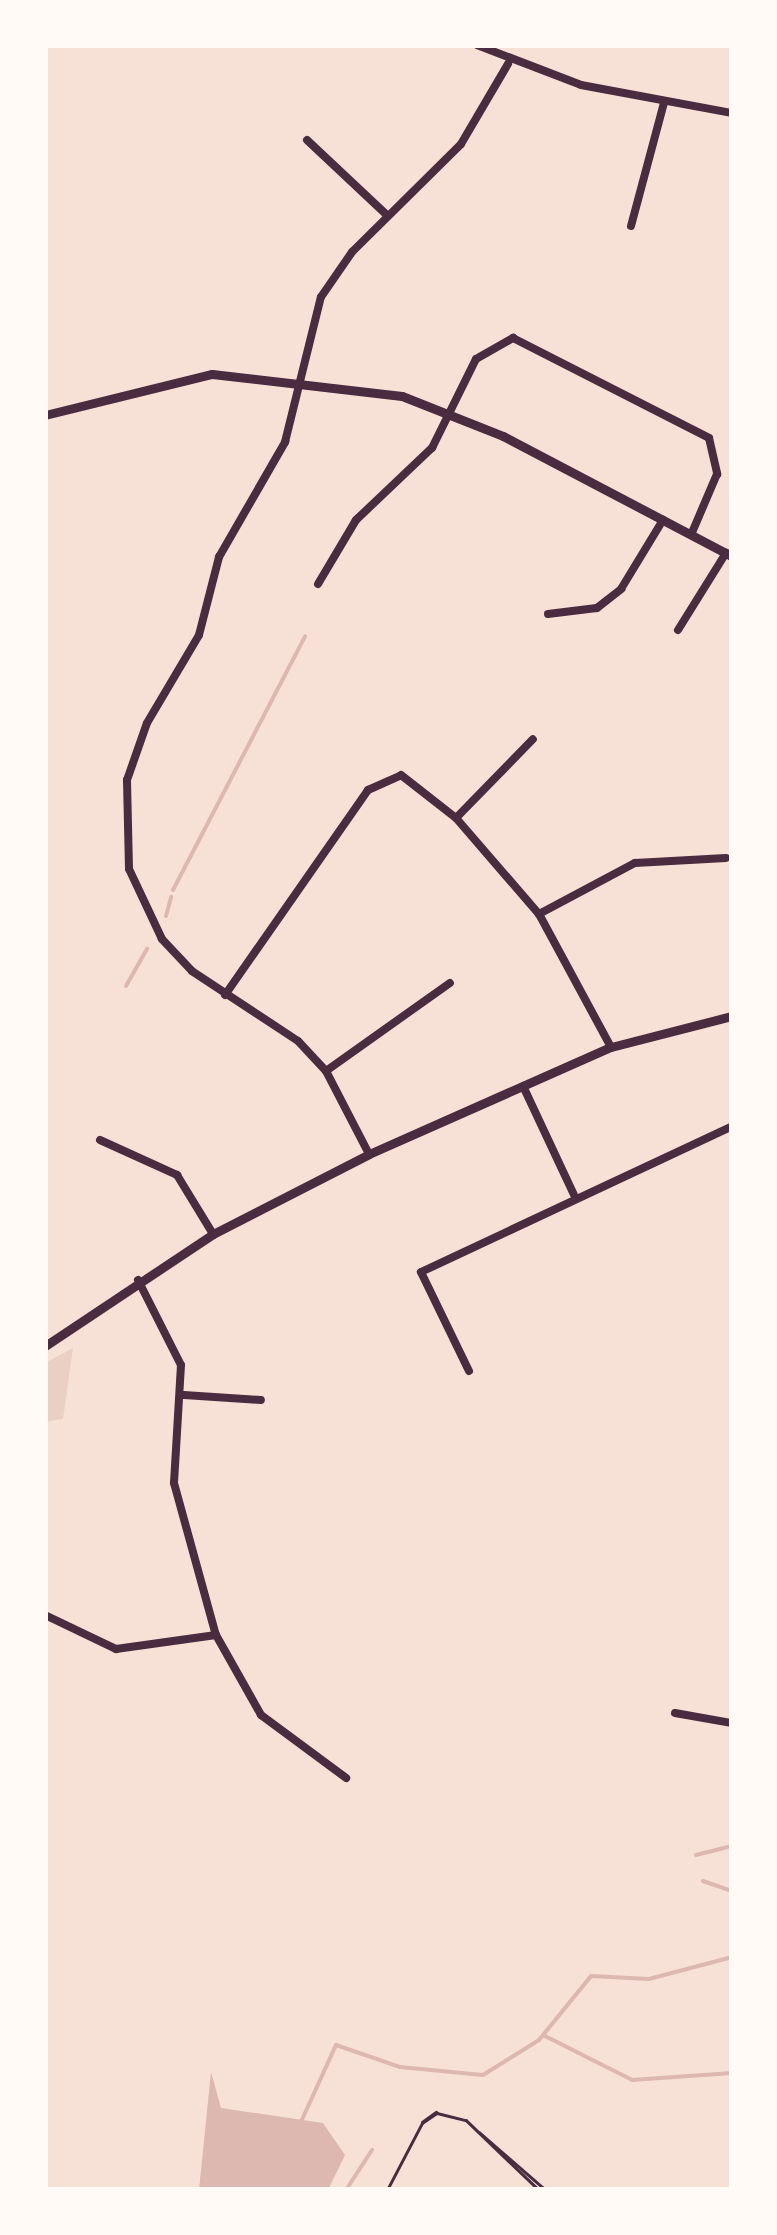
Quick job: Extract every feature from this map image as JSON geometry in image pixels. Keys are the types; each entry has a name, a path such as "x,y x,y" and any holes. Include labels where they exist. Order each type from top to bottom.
{"street":[{"path":"477,45 508,64 664,103 732,112"},
{"path":"368,1154 326,1072 298,1041 225,995 182,960 141,905 129,869 127,780 147,723 199,636 219,557 285,442 320,297 388,216 461,144 508,64"},
{"path":"631,226 664,103"},
{"path":"307,140 388,216"},
{"path":"318,584 356,520 432,448 476,358 513,338 533,342 709,438 717,474 691,535"},
{"path":"45,414 212,374 298,379 450,413 729,554 678,630"},
{"path":"548,614 597,608 621,589 663,520"},
{"path":"456,818 533,739"},
{"path":"225,995 379,778 401,775 456,818 539,914 610,1047"},
{"path":"539,914 635,863 726,858"},
{"path":"326,1072 450,983"},
{"path":"45,1346 138,1280 213,1234 368,1154 610,1047 732,1016"},
{"path":"523,1086 574,1195"},
{"path":"470,1370 422,1272 574,1195 732,1126"},
{"path":"100,1140 177,1175 213,1234"},
{"path":"138,1280 173,1334 184,1395 174,1483 216,1636 261,1714 346,1778"},
{"path":"184,1395 261,1400"},
{"path":"45,1614 116,1649 216,1636"},
{"path":"675,1714 732,1723"}],"path":[{"path":"387,2190 422,2123 437,2113 474,2128 546,2190"},
{"path":"474,2128 539,2190"}],"shaded area":[{"path":"73,1348 63,1419 45,1422 45,1363"},
{"path":"211,2072 221,2108 323,2123 345,2155 328,2190 199,2190"}],"waterway":[{"path":"173,890 305,636"},
{"path":"166,916 171,897"},
{"path":"126,986 147,949"},
{"path":"696,1855 732,1846"},
{"path":"703,1881 732,1891"},
{"path":"300,2124 336,2045 400,2067 483,2075 539,2040 591,1976 649,1979 732,1957"},
{"path":"543,2035 632,2080 732,2073"},
{"path":"346,2190 372,2150"}]}
